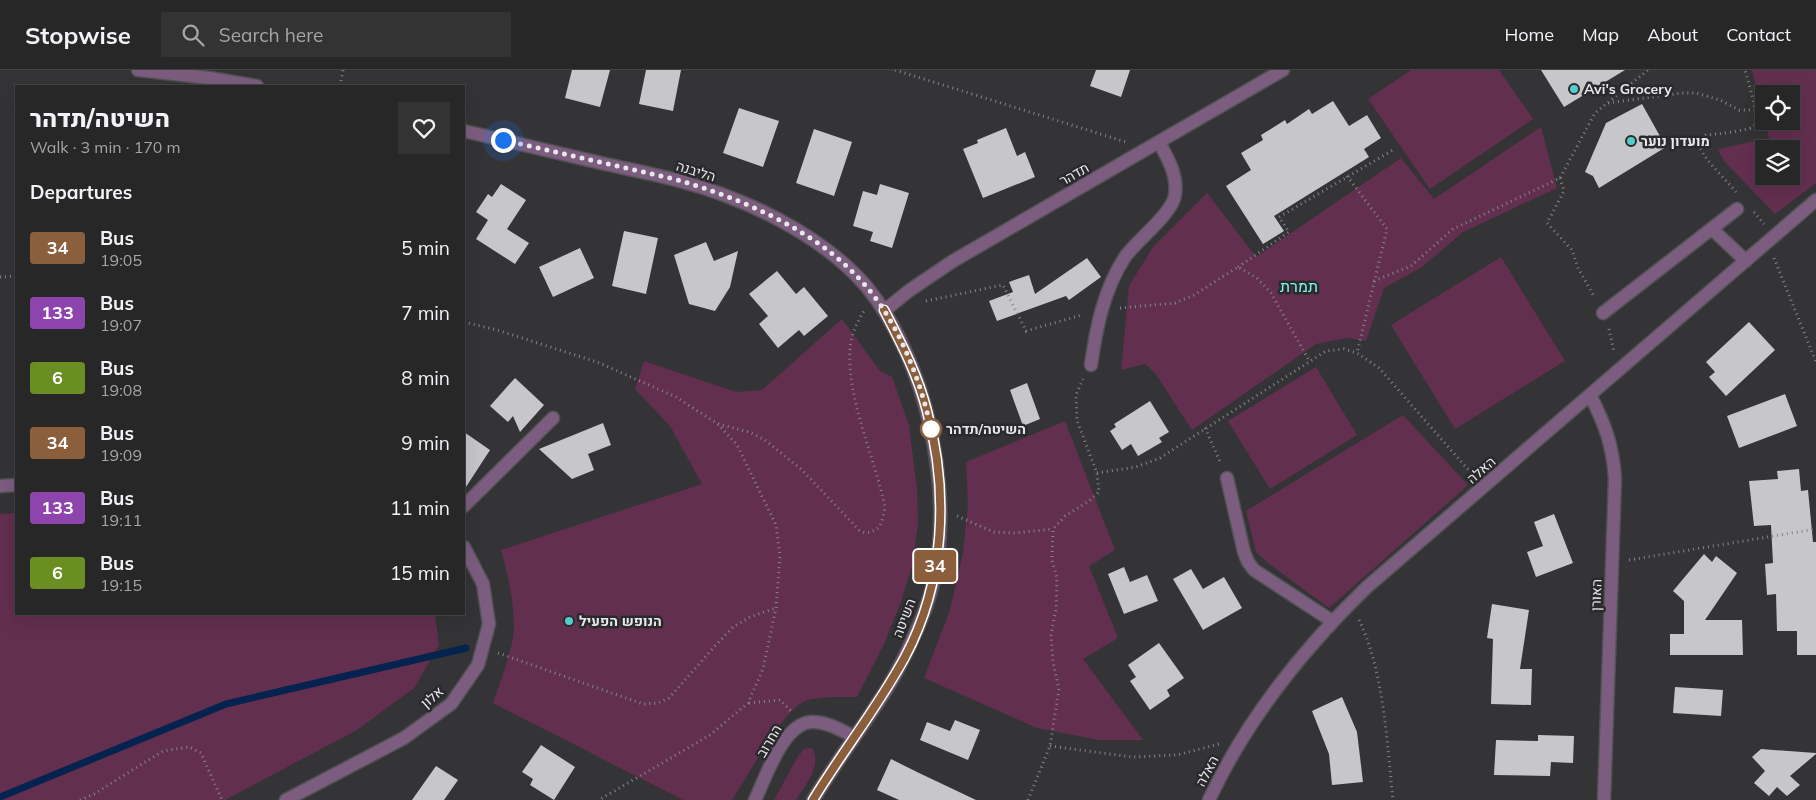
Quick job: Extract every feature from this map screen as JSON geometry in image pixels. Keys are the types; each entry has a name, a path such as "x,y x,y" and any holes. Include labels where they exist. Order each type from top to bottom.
{"street":[{"path":"138,70 251,85"},
{"name":"תדהר","path":"884,310 953,261 1283,70"},
{"name":"הליבנה","path":"465,131 678,180 728,197 786,224 814,241 865,284 884,310"},
{"path":"1091,365 1095,333 1102,310 1118,272 1126,257 1169,208 1175,197 1175,174 1159,142"},
{"name":"האלה","path":"1209,800 1242,739 1281,681 1332,621 1816,200"},
{"path":"1603,313 1712,229 1743,208"},
{"path":"1712,229 1746,261"},
{"name":"השיטה","path":"813,800 878,704 906,656 926,607 937,559 941,509 938,460 927,410 909,360 884,310"},
{"name":"האורן","path":"1590,395 1604,422 1613,454 1615,480 1604,800"},
{"path":"465,505 553,418"},
{"path":"1227,478 1248,562 1254,570 1332,621"},
{"path":"0,486 15,485"},
{"name":"אלון","path":"286,800 404,738 451,704 478,665 489,624 483,584 465,549"},
{"name":"החרוב","path":"754,800 783,741 795,728 803,723 824,723 854,737"}],"path":[{"path":"340,85 343,70"},
{"path":"895,70 1147,148"},
{"path":"1374,281 1411,266 1453,230 1560,178 1595,113 1648,70"},
{"path":"1745,70 1755,106"},
{"path":"1607,103 1682,92 1696,93 1720,100 1739,110 1755,110"},
{"path":"1736,192 1705,156 1701,148 1702,141 1706,135 1738,130 1753,126 1755,123"},
{"path":"1238,267 1289,232 1279,217 1393,150"},
{"path":"1347,176 1387,229 1357,353"},
{"path":"1560,178 1564,190 1548,223 1572,250 1578,268 1603,313 1620,369"},
{"path":"1743,208 1771,239 1816,362"},
{"path":"0,277 15,276"},
{"path":"718,424 749,432 766,440 802,470 860,530 865,533 876,530 881,524 885,507 851,382 850,349 857,323 873,295"},
{"path":"465,322 497,330 597,362 676,397 718,424 737,445 776,525 780,556 776,608 762,669 748,703 710,735 599,800"},
{"path":"1097,473 1136,468 1160,458 1326,351 1344,349 1357,353 1379,368 1484,487"},
{"path":"1028,800 1050,746 1059,689 1053,662 1051,634 1056,609 1057,578 1052,560 1053,529 1065,516 1089,501 1099,492 1097,473 1077,421 1076,395 1091,365"},
{"path":"1206,428 1227,478"},
{"path":"941,509 994,532 1015,533 1053,529"},
{"path":"1612,563 1816,528"},
{"path":"1351,603 1368,638 1376,672 1381,698 1393,800"},
{"path":"482,648 643,704 658,703 669,698 733,627 750,617 776,608"},
{"path":"748,703 780,700 803,723"},
{"path":"1050,746 1132,757 1177,755 1242,739"},
{"path":"80,800 94,794 162,751 189,747 201,753 222,800"}],"shaded area":[{"path":"1411,70 1499,70 1533,119 1430,189 1368,99"},
{"path":"1752,70 1816,70 1816,183 1775,214 1724,161 1718,149 1755,141 1755,185 1800,185 1800,140 1760,140 1769,138 1767,130 1800,130 1800,85 1756,85"},
{"path":"1541,127 1557,188 1463,232 1422,267 1384,288 1366,341 1347,338 1316,344 1192,430 1155,373 1145,364 1121,370 1129,286 1153,247 1207,193 1256,257 1401,158 1434,199"},
{"path":"1501,257 1565,361 1455,429 1391,325"},
{"path":"842,319 880,371 892,377 909,425 917,489 918,523 912,567 884,644 857,697 829,697 807,700 794,709 775,732 732,800 683,800 493,703 509,655 514,627 510,588 501,550 702,484 670,426 635,389 644,361 736,392 762,390"},
{"path":"1316,367 1357,435 1270,489 1228,421"},
{"path":"1403,415 1468,485 1329,608 1256,552 1246,511"},
{"path":"1065,421 1115,550 1089,566 1118,638 1083,659 1143,740 1099,740 1037,728 924,678 950,610 963,552 968,506 966,462"},
{"path":"15,513 15,615 435,615 439,645 414,688 357,730 225,800 0,800 0,514"},
{"path":"812,748 815,754 814,768 796,800 774,800 797,758 804,749"}],"building":[{"path":"572,70 610,70 600,107 565,98"},
{"path":"646,70 681,70 673,111 639,104"},
{"path":"1096,70 1130,70 1121,97 1090,86"},
{"name":"Avi's Grocery","path":"1541,70 1625,70 1564,107"},
{"path":"1333,101 1349,126 1367,115 1381,138 1364,149 1369,157 1274,216 1284,231 1263,244 1226,186 1251,170 1241,153 1263,140 1261,135 1285,120 1287,124 1309,109 1312,114"},
{"name":"מועדון נוער","path":"1642,104 1666,147 1599,188 1593,176 1585,172 1606,123"},
{"path":"739,108 779,121 763,167 723,153"},
{"path":"1006,128 1017,156 1025,152 1035,177 983,198 963,149 978,143 977,140"},
{"path":"814,129 852,142 834,196 796,183"},
{"path":"501,184 526,200 507,229 529,243 515,264 476,239 488,220 476,212 488,194 492,197"},
{"path":"880,184 909,193 892,248 870,241 873,232 853,226 863,191 877,195"},
{"path":"624,231 658,238 646,294 612,286"},
{"path":"706,242 714,261 738,251 730,287 715,311 689,304 674,255"},
{"path":"580,248 594,278 553,297 539,267"},
{"path":"1087,258 1101,277 1069,300 1066,296 997,321 989,301 1013,292 1009,282 1029,275 1035,294"},
{"path":"777,271 796,294 804,287 828,316 804,336 799,330 778,348 759,324 768,316 749,294"},
{"path":"1749,322 1775,350 1726,396 1709,377 1715,372 1706,362"},
{"path":"515,378 544,405 520,432 513,416 508,422 490,406"},
{"path":"1027,383 1040,419 1023,426 1010,390"},
{"path":"1785,394 1797,426 1739,448 1727,416"},
{"path":"1150,401 1169,432 1159,438 1162,442 1138,456 1131,444 1122,450 1110,431 1116,427 1114,424"},
{"path":"603,423 611,445 588,454 594,470 572,479 539,449"},
{"path":"465,433 490,450 465,488"},
{"path":"1799,469 1801,491 1808,490 1813,542 1816,542 1816,655 1797,655 1797,631 1777,631 1776,594 1767,595 1765,564 1773,563 1771,525 1754,526 1749,481 1778,479 1777,471"},
{"path":"1554,514 1573,563 1536,577 1527,552 1543,546 1534,522"},
{"path":"1704,554 1712,562 1716,556 1737,573 1705,620 1742,620 1743,655 1670,655 1670,634 1684,634 1684,601 1673,591"},
{"path":"1124,567 1130,582 1147,575 1158,601 1124,614 1108,574"},
{"path":"1191,569 1203,589 1224,577 1242,608 1203,630 1173,579"},
{"path":"1492,604 1529,610 1520,669 1532,669 1531,705 1491,704 1493,639 1487,638"},
{"path":"1159,643 1184,678 1167,690 1170,696 1150,710 1130,681 1136,677 1128,665"},
{"path":"1675,687 1723,690 1721,716 1673,713"},
{"path":"1342,697 1357,732 1363,782 1332,785 1329,754 1312,711"},
{"path":"955,720 980,730 968,760 920,740 927,722 950,731"},
{"path":"1538,735 1574,736 1573,763 1551,762 1550,776 1494,775 1496,740 1538,741"},
{"path":"541,745 575,767 554,800 530,785 533,779 522,772"},
{"path":"1761,749 1816,754 1790,776 1800,785 1787,796 1777,787 1769,796 1754,783 1765,771 1752,757"},
{"path":"891,759 976,800 899,800 877,790"},
{"path":"436,766 458,780 444,800 412,800"}],"waterway":[{"path":"0,797 226,704 466,648"}],"bus line":[{"name":"34","path":"813,800 840,757 878,704 906,656 926,607 937,559 941,509 938,460 927,410 909,360 884,310"}],"place":[{"name":"Avi's Grocery","path":"1574,89"},
{"name":"מועדון נוער","path":"1631,141"},
{"name":"השיטה/תדהר","path":"931,429"},
{"name":"הנופש הפעיל","path":"569,621"}],"district":[{"name":"תמרת","path":"1299,286"}],"route":[{"path":"503,140 702,187 757,209 814,241 865,284 884,310 909,360 927,410 931,429"}]}
